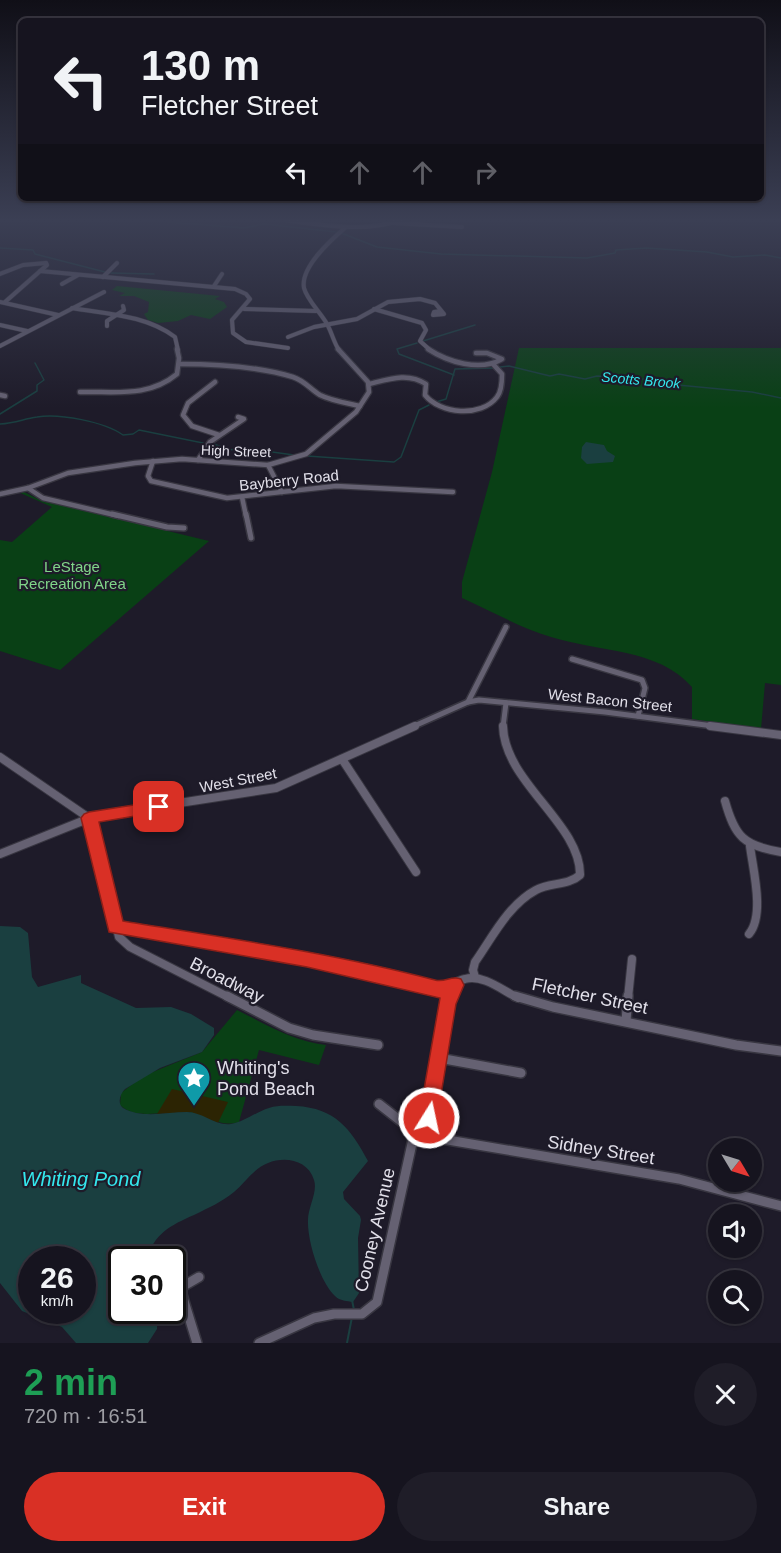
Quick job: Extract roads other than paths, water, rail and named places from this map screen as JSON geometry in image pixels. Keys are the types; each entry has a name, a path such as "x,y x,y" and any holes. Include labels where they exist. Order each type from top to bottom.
{"street":[{"path":"2,302 26,283"},
{"path":"173,283 236,289 248,295 250,302 234,316 231,325 233,333 238,338 256,344 288,348"},
{"path":"305,283 305,292 327,324 338,348 369,384 395,377 413,377 426,384 426,398 436,406 454,410 474,408 490,403 499,394 502,374 494,364"},
{"path":"0,346 104,291"},
{"path":"288,337 314,327 357,319 388,302 420,299 432,302 441,310"},
{"path":"2,302 58,315"},
{"path":"107,326 107,321 123,310 123,306"},
{"path":"72,308 140,321 171,333 175,337 179,364 177,374 172,380 152,389 123,394 80,392"},
{"path":"243,309 316,311"},
{"path":"374,309 422,323 426,330 420,341 429,350 463,363 494,364 500,362 501,358 476,352"},
{"path":"0,326 27,331"},
{"path":"179,364 218,364 293,377 305,382 318,394 327,398 360,406"},
{"path":"215,382 188,403 183,415 192,426 219,435"},
{"name":"High Street","path":"0,494 28,488 75,471 153,461 198,460 268,465 295,459 310,451 360,406 369,394 369,384"},
{"path":"198,460 206,446 244,419 238,417"},
{"name":"Bayberry Road","path":"153,461 148,476 154,482 223,498 336,486 453,492"},
{"path":"268,465 282,492"},
{"path":"28,488 43,498 167,527 184,528"},
{"path":"242,497 251,538"},
{"path":"468,702 506,627"},
{"path":"572,659 642,680 645,688 638,716"},
{"name":"West Bacon Street","path":"438,716 468,702 506,703 638,716 781,735"},
{"path":"116,927 307,960 439,990 475,977 472,970 475,962 525,898 547,885 574,881 578,878 581,865 574,849 513,764 506,750 502,730 506,703"},
{"name":"West Street","path":"0,854 89,818 267,790 438,716"},
{"path":"0,758 89,818"},
{"path":"342,759 361,784 396,844 416,872"},
{"path":"725,801 734,830 750,846 781,852"},
{"name":"Broadway","path":"89,818 93,826 119,937 130,947 278,1023 313,1035 378,1046"},
{"path":"749,934 755,927 758,915 750,846"},
{"path":"626,1022 632,959"},
{"name":"Fletcher Street","path":"475,977 522,1000 736,1044 781,1051"},
{"path":"425,1138 447,1004 454,985"},
{"path":"439,1058 521,1072"},
{"path":"379,1104 407,1126 413,1139"},
{"name":"Sidney Street","path":"413,1139 425,1138 679,1179 781,1206"},
{"name":"Cooney Avenue","path":"259,1343 303,1321 324,1315 354,1315 367,1312 373,1307 380,1296 396,1207 413,1139"},
{"path":"197,1343 180,1288 199,1276"}],"water":[{"path":"586,442 604,445 607,451 615,456 613,462 587,464 581,458 582,447"},
{"name":"Whiting Pond","path":"0,926 20,927 28,933 32,977 38,987 81,975 81,983 136,1008 171,1007 191,1014 214,1028 214,1035 202,1052 160,1068 125,1089 120,1098 123,1108 146,1114 187,1112 231,1124 272,1107 310,1108 321,1111 340,1122 355,1139 368,1161 343,1192 344,1199 361,1220 358,1238 359,1293 353,1302 341,1300 329,1290 312,1250 308,1215 315,1185 311,1173 295,1161 282,1160 263,1165 225,1199 171,1227 158,1237 152,1246 108,1246 108,1324 157,1324 157,1329 148,1343 76,1343 62,1327 54,1324 96,1324 96,1246 18,1246 18,1306 0,1283"}],"waterway":[{"path":"423,341 475,325"},
{"path":"417,343 397,349 399,354 453,375"},
{"path":"0,414 37,391 37,385 44,380 35,363"},
{"name":"Scotts Brook","path":"500,367 509,366 550,376 559,374 585,379 597,376 656,380 667,384 752,392 781,398"},
{"name":"Scotts Brook","path":"453,375 455,369 494,368"},
{"name":"Scotts Brook","path":"436,402 446,399 453,375"},
{"name":"Scotts Brook","path":"307,456 394,462 401,457 419,410 429,405"},
{"name":"Scotts Brook","path":"0,424 57,416 105,426 123,435 133,434 139,430 203,443"},
{"name":"Scotts Brook","path":"214,444 229,450 244,448 294,455"},
{"path":"352,1300 354,1310"},
{"path":"347,1343 352,1317"}],"place":[{"name":"Whiting's Pond Beach","path":"194,1107"}],"park label":[{"name":"LeStage Recreation Area","path":"72,574"}]}
